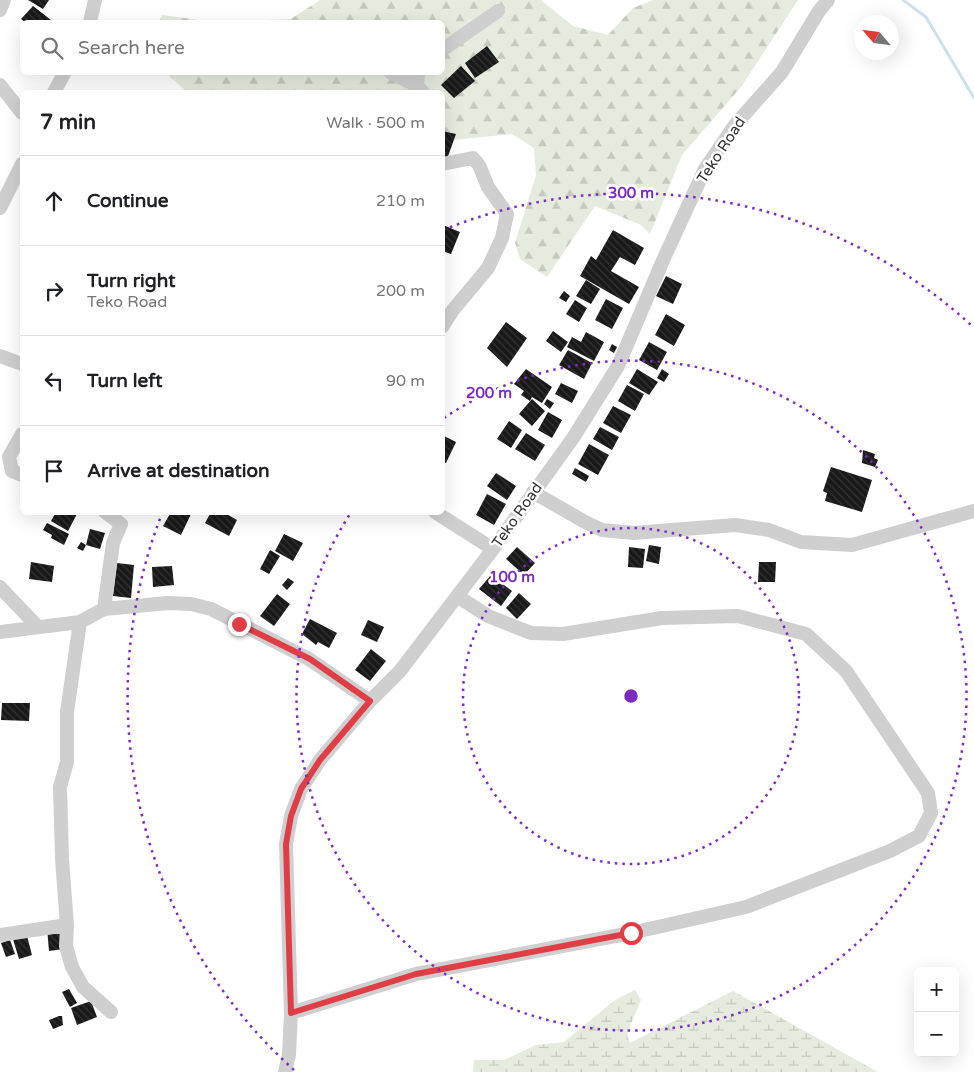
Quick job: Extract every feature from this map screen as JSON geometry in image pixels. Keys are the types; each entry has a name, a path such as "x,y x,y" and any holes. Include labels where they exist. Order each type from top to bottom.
{"street":[{"path":"0,10 4,0"},
{"path":"90,20 95,0"},
{"name":"Teko Road","path":"285,1072 289,1055 291,1013 286,844 291,816 301,789 320,760 370,701 400,671 493,549 573,438 618,366 664,258 705,169 734,125 782,72 819,11 828,0"},
{"path":"445,48 498,11"},
{"path":"55,90 63,75"},
{"path":"398,75 420,84"},
{"path":"0,85 20,110"},
{"path":"445,163 472,158 479,165 488,187 507,214 502,238 488,268 445,322"},
{"path":"0,208 20,168"},
{"path":"0,356 20,363"},
{"path":"20,438 9,457 12,471 20,474"},
{"path":"533,492 602,530 634,533 735,525 769,530 801,542 852,545 974,511"},
{"path":"104,609 113,543 121,524 109,515"},
{"path":"440,515 493,549"},
{"path":"0,587 38,626"},
{"path":"291,1013 416,974 631,933 746,907 890,851 919,836 931,813 928,793 846,671 806,634 738,616 662,618 563,634 531,633 488,616 457,596"},
{"path":"0,632 80,622 104,609 168,603 191,604 211,610 310,659 370,701"},
{"path":"80,622 67,712 66,762 60,787 62,859 67,925 66,946 72,967 83,987 111,1012"},
{"path":"0,934 67,925"}],"green space":[{"path":"320,0 541,0 573,26 608,35 633,8 653,0 798,0 741,87 682,155 650,234 641,225 595,206 547,277 520,259 515,243 536,175 534,148 512,134 445,139 445,90 185,90 168,75 445,75 445,20 265,20 291,19"},
{"path":"162,15 199,20 160,20"},
{"path":"635,990 641,1000 627,1034 630,1043 733,991 878,1072 473,1072 474,1060 504,1060 536,1045 564,1042 615,1000"}],"building":[{"path":"28,0 49,0 43,9"},
{"path":"33,6 51,20 22,20 21,19"},
{"path":"487,46 499,62 475,78 465,63"},
{"path":"461,66 475,81 454,98 441,85"},
{"path":"445,132 456,134 447,159 445,159"},
{"path":"445,226 460,232 451,254 445,252"},
{"path":"613,230 644,248 635,265 620,257 611,271 639,287 629,304 580,276 591,256 596,260"},
{"path":"666,276 682,284 673,304 656,296"},
{"path":"586,280 600,289 591,304 576,296"},
{"path":"564,291 570,296 566,302 559,298"},
{"path":"606,299 623,308 612,329 595,320"},
{"path":"575,300 587,308 579,322 566,314"},
{"path":"666,314 685,325 674,346 655,335"},
{"path":"506,322 527,338 507,367 487,348"},
{"path":"553,331 568,342 561,352 546,341"},
{"path":"586,332 604,342 594,361 567,347 572,337 581,342"},
{"path":"649,342 667,352 657,370 639,360"},
{"path":"612,344 617,347 614,353 609,350"},
{"path":"568,350 592,363 584,379 559,365"},
{"path":"526,369 552,387 542,403 532,397 530,401 521,395 524,391 514,384"},
{"path":"637,369 658,382 649,395 629,383"},
{"path":"662,369 669,374 664,382 657,378"},
{"path":"561,383 578,391 572,403 555,394"},
{"path":"627,385 644,394 635,411 618,401"},
{"path":"532,399 545,411 532,426 519,414"},
{"path":"547,399 554,403 550,409 544,404"},
{"path":"613,406 631,415 621,433 603,423"},
{"path":"548,412 562,420 552,438 538,430"},
{"path":"509,421 522,430 511,448 497,439"},
{"path":"600,427 619,437 612,450 593,439"},
{"path":"526,433 545,445 535,461 515,449"},
{"path":"445,436 456,442 445,462"},
{"path":"589,444 609,455 598,475 578,464"},
{"path":"863,450 875,454 874,458 878,460 875,467 862,463"},
{"path":"831,467 872,480 862,512 825,501 827,493 823,491"},
{"path":"575,468 589,476 586,482 572,474"},
{"path":"496,473 516,486 507,500 487,486"},
{"path":"487,494 506,504 494,525 476,515"},
{"path":"54,515 76,515 68,531 51,521"},
{"path":"169,515 191,515 181,535 163,526"},
{"path":"209,515 228,515 237,520 229,536 205,523"},
{"path":"47,523 69,534 64,545 51,538 52,535 43,530"},
{"path":"90,529 105,533 100,549 86,545"},
{"path":"284,534 303,543 293,561 275,551"},
{"path":"81,542 86,545 83,551 77,548"},
{"path":"649,545 661,547 659,564 646,561"},
{"path":"517,547 535,563 524,575 506,559"},
{"path":"629,547 645,549 643,568 628,567"},
{"path":"270,550 280,556 269,574 260,569"},
{"path":"31,562 54,566 52,582 29,579"},
{"path":"759,562 776,562 775,582 758,582"},
{"path":"117,563 134,565 131,598 113,596"},
{"path":"172,566 174,585 153,587 152,567"},
{"path":"491,575 512,591 501,606 479,589"},
{"path":"288,578 294,582 287,590 282,585"},
{"path":"519,593 531,604 517,619 506,608"},
{"path":"277,594 290,604 274,626 260,616"},
{"path":"310,619 337,633 329,648 318,642 316,645 302,634"},
{"path":"368,620 384,627 377,642 361,635"},
{"path":"371,649 386,661 370,681 355,670"},
{"path":"2,703 30,703 29,721 1,720"},
{"path":"62,927 64,949 49,951 47,928"},
{"path":"26,932 32,955 19,959 12,936"},
{"path":"10,940 15,954 6,957 1,943"},
{"path":"69,989 77,1003 70,1007 62,992"},
{"path":"91,1001 97,1017 77,1025 71,1008"},
{"path":"62,1016 63,1025 53,1029 49,1020"}],"waterway":[{"path":"903,0 926,17 974,98"}],"route":[{"path":"239,624 310,659 370,701 320,760 301,789 291,816 286,844 291,1013 416,974 631,933"}]}
